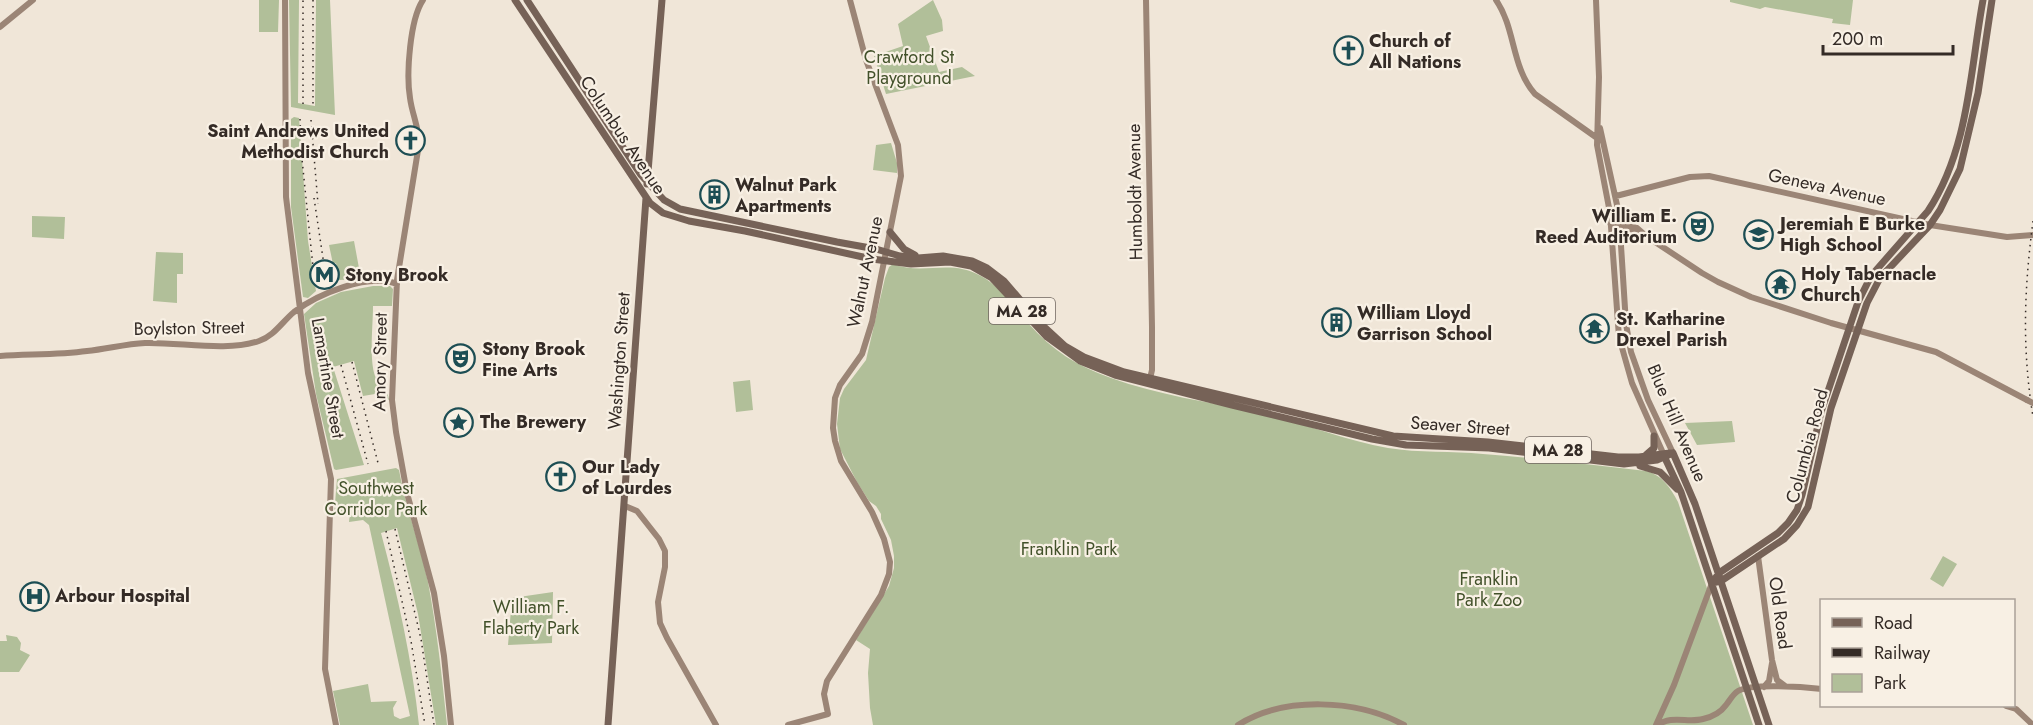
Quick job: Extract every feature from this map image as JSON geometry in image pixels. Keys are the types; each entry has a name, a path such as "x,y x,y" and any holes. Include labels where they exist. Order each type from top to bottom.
{"main road":[{"name":"Columbus Avenue","path":"515,0 646,198 658,210 684,220 886,256"},
{"name":"Columbus Avenue","path":"527,0 647,182 667,203 680,209 886,256"},
{"name":"Washington Street","path":"608,725 662,0"},
{"name":"Columbia Road","path":"1712,584 1778,533 1797,510 1821,412 1849,327 1871,276 1919,222 1936,199 1944,183 1965,116 1983,0"},
{"name":"Columbia Road","path":"1720,577 1758,556 1787,536 1808,507 1830,415 1867,303 1880,278 1930,225 1960,169 1976,101 1992,0"},
{"path":"890,232 907,252 923,258"},
{"name":"Seaver Street","path":"886,256 922,264 950,262 978,270 1000,285 1037,328 1067,353 1106,372 1393,436 1488,442 1618,457 1643,457 1673,453"},
{"name":"Seaver Street","path":"886,256 950,257 980,264 1004,281 1040,323 1075,352 1113,369 1150,381 1396,444 1489,448 1624,464 1650,462 1664,455"},
{"path":"1643,457 1654,448 1654,435"},
{"name":"Blue Hill Avenue","path":"1673,453 1695,504 1761,688 1770,725"},
{"name":"Blue Hill Avenue","path":"1664,455 1684,502 1759,725"},
{"name":"MA 28","path":"1624,464 1660,472 1674,485 1684,502"}],"street":[{"path":"0,27 33,0"},
{"name":"Lamartine Street","path":"285,0 286,197 311,388 331,477 325,669 336,725"},
{"name":"Amory Street","path":"423,0 417,10 412,32 409,84 410,100 419,130 419,144 397,284 392,386 393,417 407,493 433,588 444,656 451,725"},
{"name":"Walnut Avenue","path":"788,725 828,714 824,694 827,681 881,596 887,583 890,562 884,539 872,512 842,461 834,441 833,428 835,398 840,385 862,354 872,322 901,176 900,153 866,60 850,0"},
{"name":"Humboldt Avenue","path":"1146,0 1153,368 1150,381"},
{"path":"1496,0 1503,14 1518,65 1529,87 1535,94 1596,136 1605,148"},
{"name":"Blue Hill Avenue","path":"1596,0 1599,124 1621,228 1626,324 1631,352 1648,400 1673,453"},
{"name":"Blue Hill Avenue","path":"1599,124 1596,136 1611,223 1620,341 1632,383 1664,455"},
{"name":"Geneva Avenue","path":"1616,196 1690,177 1709,176 1930,225 2007,237 2033,235"},
{"path":"1611,223 1646,236 1718,282 1766,302 1936,351 2030,401"},
{"path":"1611,231 1621,228"},
{"name":"Boylston Street","path":"0,356 87,351 135,343 246,344 266,338 300,308 328,292 350,285 376,282 397,284"},
{"path":"625,506 637,511 659,539 665,551 665,567 658,602 660,623 716,725"},
{"name":"Old Road","path":"1758,556 1772,660 1778,682 1785,686"},
{"path":"1657,725 1712,584"},
{"name":"Old Road","path":"1761,688 1769,681 1772,660"},
{"path":"1657,725 1666,720 1696,721 1710,717 1722,709 1736,692 1747,688 1785,686 1820,689"},
{"path":"1667,701 1666,714 1678,720"},
{"path":"1238,725 1276,709 1317,705 1366,710 1404,725"},
{"path":"2011,707 2033,725"}],"green space":[{"path":"259,0 279,0 278,32 259,32"},
{"path":"289,0 299,0 298,103 315,106 316,0 330,0 335,115 291,107"},
{"name":"Crawford St Playground","path":"933,0 942,20 943,31 926,36 939,72 962,67 975,76 886,94 874,56 903,46 898,24"},
{"path":"1730,0 1853,0 1850,25 1832,23 1833,19 1765,7 1760,9 1730,2"},
{"path":"299,118 308,241 316,291 308,298 303,297 291,207 291,119"},
{"path":"891,143 897,163 897,173 873,170 876,145"},
{"path":"32,216 65,217 64,239 32,237"},
{"path":"354,241 361,279 339,280 329,245"},
{"path":"156,252 183,253 183,274 177,274 177,303 153,301"},
{"name":"Franklin Park","path":"893,264 915,268 958,268 981,276 1001,292 1047,342 1066,357 1099,374 1147,389 1257,412 1388,448 1544,460 1646,471 1657,475 1669,487 1678,502 1753,725 873,725 868,673 870,649 856,640 889,586 894,568 894,556 891,540 881,514 857,482 840,449 837,424 840,398 844,389 866,360 885,278 889,267"},
{"name":"Southwest Corridor Park","path":"373,286 390,286 393,289 392,306 373,306 373,369 376,379 387,393 389,400 381,393 363,396 354,361 333,367 364,465 336,470 316,394 304,314 316,303 341,292"},
{"path":"750,380 753,410 736,412 733,382"},
{"path":"1732,421 1735,442 1697,445 1685,423"},
{"name":"Southwest Corridor Park","path":"396,468 399,470 428,582 437,636 447,725 436,725 418,614 397,528 381,533 404,628 419,725 340,725 333,691 368,684 371,702 397,701 393,708 394,716 400,719 410,716 369,525 363,520 349,522 350,512 334,515 337,479"},
{"path":"1943,556 1957,564 1943,587 1930,579"},
{"name":"William F. Flaherty Park","path":"553,592 552,643 508,645 512,598"},
{"path":"6,635 17,637 21,643 20,650 30,655 19,672 0,672 0,641 7,641"}],"railway":[{"path":"303,0 303,104"},
{"path":"313,0 313,105"},
{"path":"300,119 313,267"},
{"path":"311,120 318,204"},
{"path":"314,198 324,265"},
{"path":"2033,221 2026,319 2027,367 2033,417"},
{"path":"352,362 378,463"},
{"path":"341,365 368,464"},
{"path":"395,529 421,639 434,725"},
{"path":"386,531 411,641 425,725"}],"place":[{"name":"Church of All Nations","path":"1348,51"},
{"name":"Saint Andrews United Methodist Church","path":"410,141"},
{"name":"Walnut Park Apartments","path":"714,195"},
{"name":"William E. Reed Auditorium","path":"1698,226"},
{"name":"Jeremiah E Burke High School","path":"1759,234"},
{"name":"Stony Brook","path":"324,275"},
{"name":"Holy Tabernacle Church","path":"1780,284"},
{"name":"William Lloyd Garrison School","path":"1336,323"},
{"name":"St. Katharine Drexel Parish","path":"1595,329"},
{"name":"Stony Brook Fine Arts","path":"461,359"},
{"name":"The Brewery","path":"459,422"},
{"name":"Our Lady of Lourdes","path":"561,477"},
{"name":"Arbour Hospital","path":"34,596"}],"park label":[{"name":"Franklin Park Zoo","path":"1489,589"}]}
